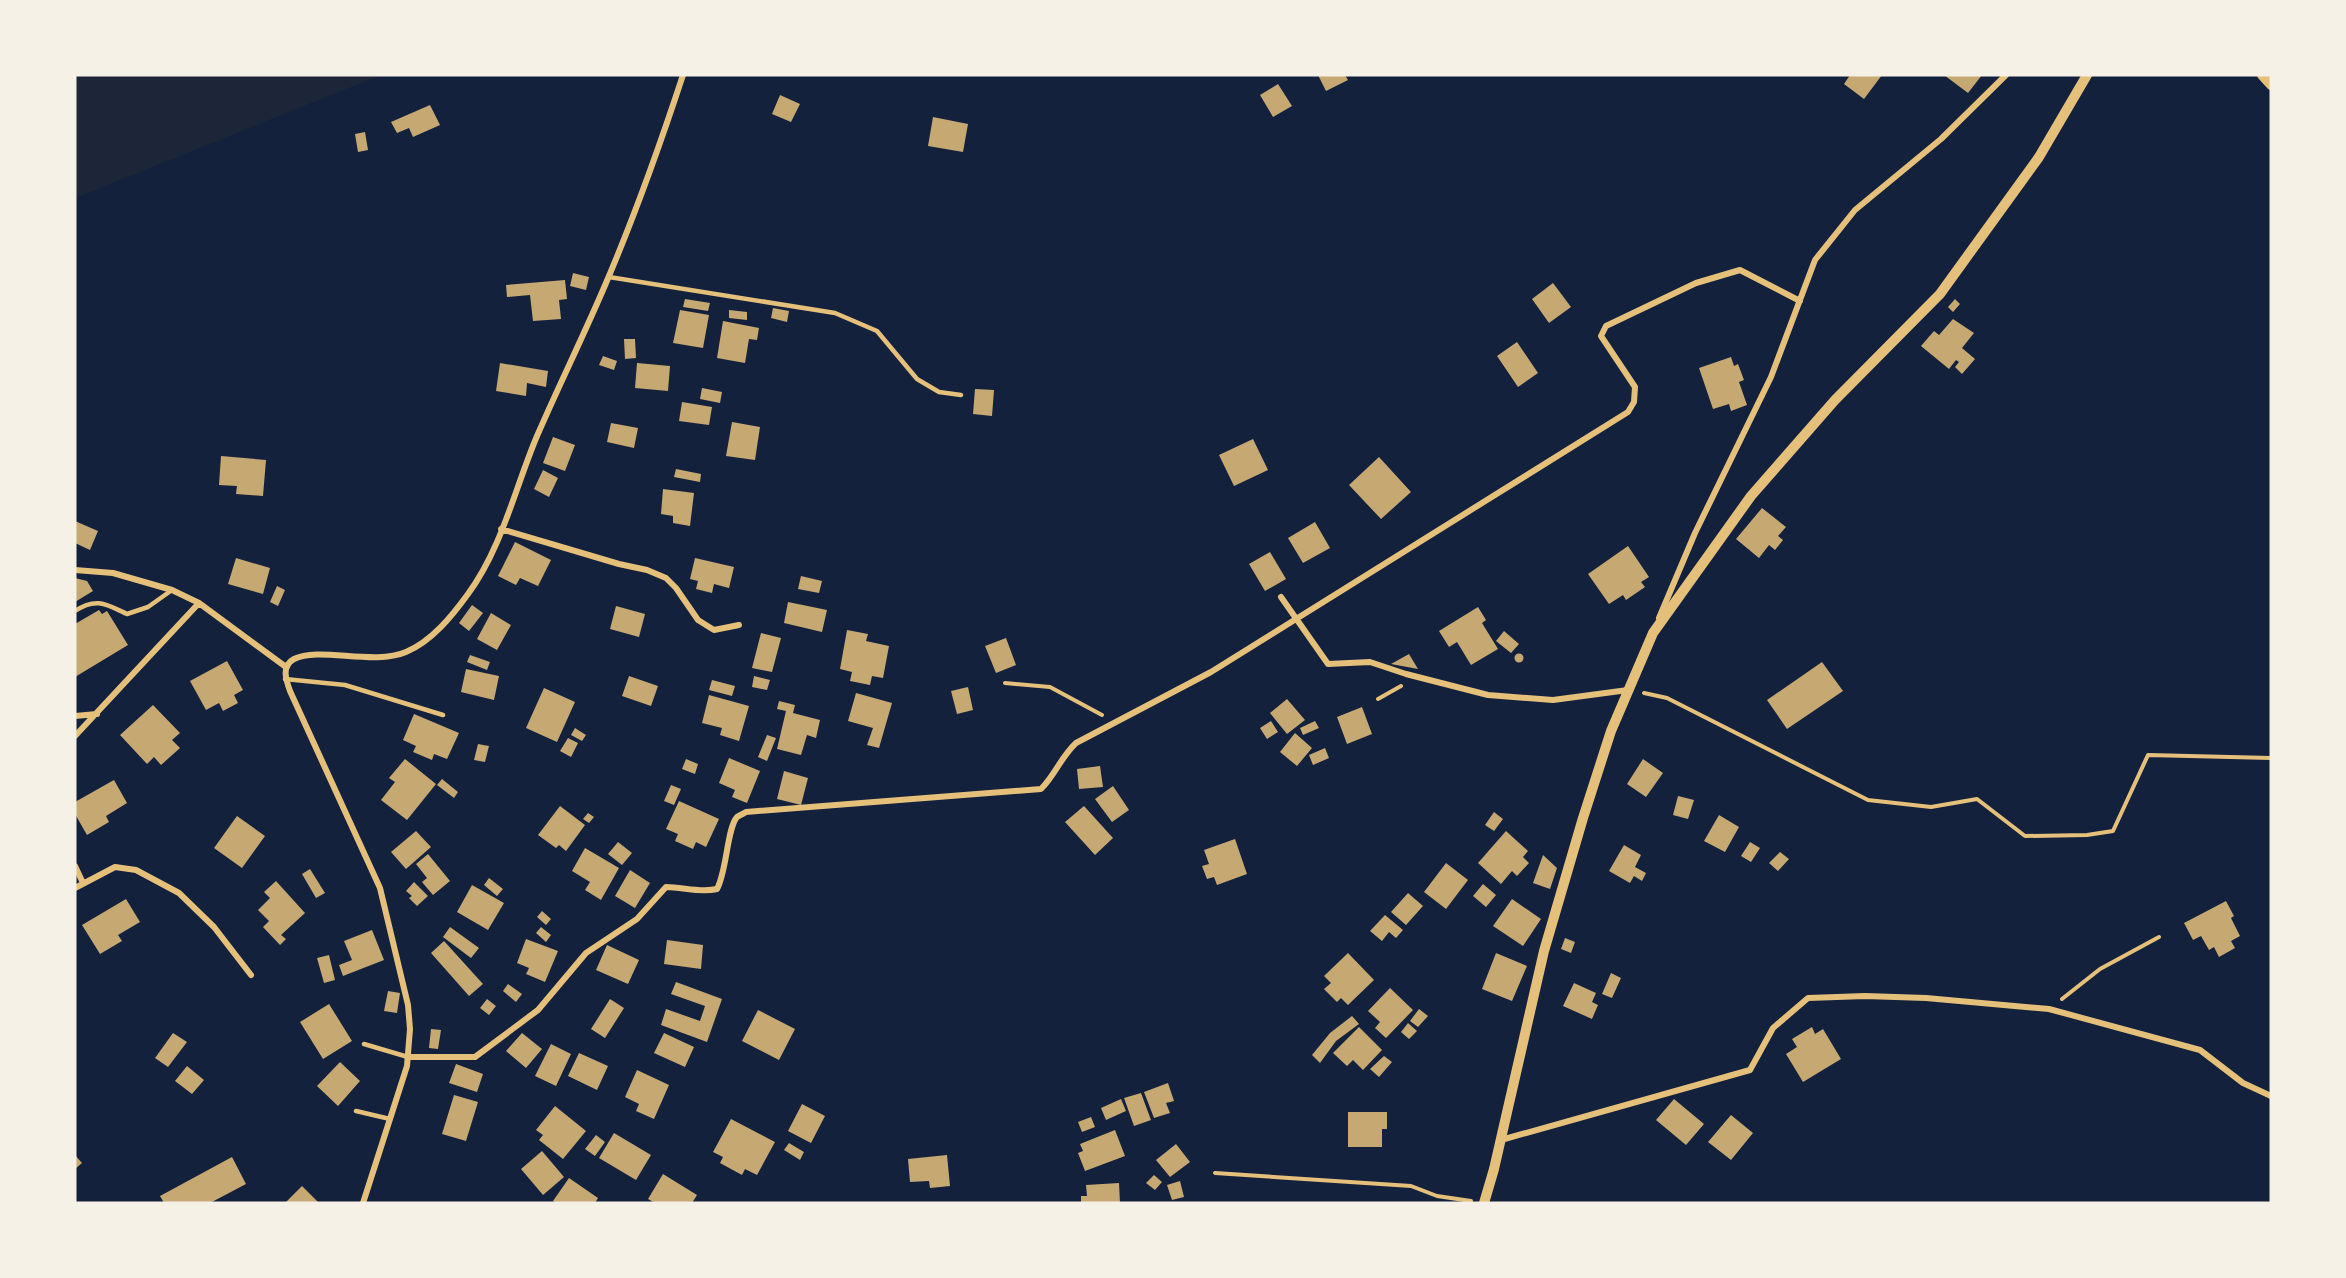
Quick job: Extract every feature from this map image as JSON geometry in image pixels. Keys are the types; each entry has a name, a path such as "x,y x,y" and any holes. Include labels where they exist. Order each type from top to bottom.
{"street":[{"path":"363,1203 407,1066 410,1029 408,1005 380,888 285,679 286,667 293,660 308,655 376,658 404,653 422,644 442,626 481,575 492,554 537,436 609,277 657,156 684,75"},
{"path":"1484,1203 1501,1140 1544,951 1611,731 1695,533 1771,377 1815,260 1855,210 1941,139 2006,75"},
{"path":"1653,633 1751,496 1834,400 1940,294 2039,157 2087,75"},
{"path":"2262,75 2271,85"},
{"path":"408,1057 475,1057 538,1010 586,953 637,919 666,887 683,887 704,892 717,889 723,879 733,825 737,817 746,812 1041,789 1053,777 1066,751 1076,743 1211,672 1628,412 1634,402 1635,387 1601,336 1606,326 1696,284 1740,270 1800,301"},
{"path":"501,529 618,564 647,570 666,579 676,588 698,620 714,630 739,625"},
{"path":"75,570 113,573 172,590 199,603 286,667"},
{"path":"1281,597 1329,664 1370,662 1488,695 1553,700 1629,690"},
{"path":"75,736 98,714 199,603"},
{"path":"75,716 98,714"},
{"path":"75,866 83,883"},
{"path":"75,888 115,867 136,870 179,893 214,927 251,975"},
{"path":"1501,1140 1750,1070 1773,1028 1808,998 1865,996 1926,998 2049,1009 2200,1050 2243,1083 2271,1096"}],"lane":[{"path":"609,277 835,313 877,331 917,379 939,392 961,395"},
{"path":"75,611 86,604 103,603 127,614 148,607 172,590"},
{"path":"285,679 345,685 443,716"},
{"path":"364,1044 408,1057"},
{"path":"356,1111 390,1119"}],"path":[{"path":"1378,699 1418,677"},
{"path":"1005,683 1050,687 1116,722"},
{"path":"1629,690 1667,698 1868,800 1931,807 1977,799 2025,836 2087,835 2113,831 2148,755 2271,758"},
{"path":"2049,1009 2100,969 2159,937"},
{"path":"1215,1173 1411,1186 1437,1196 1484,1203"}],"shaded area":[{"path":"75,75 381,75 75,198"}],"building":[{"path":"1318,75 1345,75 1348,80 1326,91"},
{"path":"1850,75 1882,75 1864,99 1844,84"},
{"path":"1944,75 1982,75 1968,93"},
{"path":"1278,84 1292,106 1273,117 1260,95"},
{"path":"780,95 800,104 791,122 772,114"},
{"path":"430,105 440,125 413,137 409,128 397,133 391,122"},
{"path":"933,117 968,124 963,152 928,146"},
{"path":"365,132 368,150 358,152 355,134"},
{"path":"573,273 589,277 586,290 570,286"},
{"path":"565,280 567,299 559,300 561,319 533,321 530,295 507,297 506,285"},
{"path":"1553,283 1571,307 1549,323 1532,299"},
{"path":"685,299 710,303 708,311 683,307"},
{"path":"1955,299 1960,304 1953,312 1948,307"},
{"path":"773,308 789,311 787,322 771,318"},
{"path":"680,310 709,315 703,348 673,343"},
{"path":"729,310 747,312 747,320 729,318"},
{"path":"1953,319 1974,333 1962,348 1975,359 1962,374 1955,367 1959,362 1956,360 1949,369 1921,346 1934,331 1939,335"},
{"path":"723,321 759,328 757,340 749,339 745,363 717,358"},
{"path":"624,339 635,339 636,358 625,359"},
{"path":"1517,342 1538,373 1518,387 1497,356"},
{"path":"603,356 617,361 614,370 599,365"},
{"path":"1731,357 1734,366 1738,364 1744,380 1739,382 1747,405 1731,411 1729,404 1713,409 1699,368"},
{"path":"500,363 548,371 546,387 527,383 526,396 496,391"},
{"path":"637,363 670,366 668,391 635,388"},
{"path":"702,388 722,392 720,403 700,399"},
{"path":"975,389 994,390 992,416 973,414"},
{"path":"682,402 712,407 709,425 679,421"},
{"path":"732,422 760,427 755,460 726,456"},
{"path":"611,423 638,428 634,448 607,442"},
{"path":"553,437 575,445 565,471 543,463"},
{"path":"1253,439 1268,470 1234,486 1219,455"},
{"path":"221,456 266,460 263,496 236,494 237,486 219,485"},
{"path":"1379,457 1411,492 1381,519 1349,485"},
{"path":"676,469 701,474 700,482 674,477"},
{"path":"543,470 558,478 549,497 534,489"},
{"path":"663,489 694,493 690,526 673,523 673,516 661,514"},
{"path":"1762,508 1786,527 1778,536 1783,540 1775,550 1769,545 1759,558 1736,539"},
{"path":"75,521 98,531 90,550 75,543"},
{"path":"1315,522 1330,548 1303,563 1288,538"},
{"path":"515,542 551,560 538,586 520,578 516,585 498,576"},
{"path":"1628,546 1649,577 1641,582 1645,587 1626,600 1623,595 1609,604 1588,574"},
{"path":"1270,552 1286,579 1265,591 1249,564"},
{"path":"236,558 270,568 263,594 228,584"},
{"path":"695,558 734,567 729,588 714,584 712,593 696,589 698,581 690,579"},
{"path":"801,576 822,581 819,593 798,589"},
{"path":"75,578 87,581 93,591 75,602"},
{"path":"277,586 285,590 278,606 270,602"},
{"path":"788,602 827,610 822,632 784,623"},
{"path":"472,605 483,613 469,631 459,623"},
{"path":"616,606 645,614 639,637 610,629"},
{"path":"1478,607 1486,620 1482,623 1498,649 1471,665 1457,642 1449,647 1439,631"},
{"path":"99,610 102,614 107,611 128,645 75,677 75,624"},
{"path":"491,613 511,625 497,650 477,639"},
{"path":"847,630 868,634 866,641 889,646 883,678 872,676 870,685 850,681 852,672 840,669"},
{"path":"1504,631 1519,644 1511,653 1496,641"},
{"path":"761,633 781,638 772,672 752,668"},
{"path":"1006,638 1016,665 996,673 985,646"},
{"path":"1519,653 1524,658 1519,663 1514,658"},
{"path":"1409,654 1418,669 1391,664"},
{"path":"470,655 490,662 487,670 467,662"},
{"path":"227,661 243,690 234,695 238,703 223,711 219,703 206,710 190,681"},
{"path":"1822,662 1843,691 1787,729 1767,700"},
{"path":"466,669 499,676 494,700 461,692"},
{"path":"629,676 658,686 651,706 622,696"},
{"path":"754,676 770,680 767,690 752,687"},
{"path":"712,680 735,686 732,696 709,690"},
{"path":"968,687 973,710 957,714 951,691"},
{"path":"544,688 575,702 557,742 526,728"},
{"path":"856,693 892,703 879,748 867,745 873,728 848,721"},
{"path":"709,695 749,706 739,741 720,735 722,728 702,723"},
{"path":"1287,699 1305,720 1287,734 1270,713"},
{"path":"779,701 795,705 793,713 820,720 816,738 807,735 801,755 777,749 786,711 777,709"},
{"path":"153,705 180,733 172,740 180,748 161,765 154,757 147,764 120,735"},
{"path":"1362,707 1372,734 1347,744 1337,717"},
{"path":"414,714 459,733 447,759 434,754 432,760 413,752 416,746 403,740"},
{"path":"1271,721 1278,732 1267,739 1260,728"},
{"path":"1315,721 1319,728 1303,735 1300,728"},
{"path":"575,728 586,735 582,741 571,735"},
{"path":"1295,733 1312,748 1297,766 1280,752"},
{"path":"767,735 776,738 767,761 758,757"},
{"path":"568,738 578,743 571,757 560,751"},
{"path":"478,744 489,746 485,762 474,760"},
{"path":"1325,748 1329,758 1313,765 1309,755"},
{"path":"729,758 760,771 747,803 732,797 735,790 719,783"},
{"path":"405,759 436,784 407,820 381,800 395,782 389,778"},
{"path":"686,759 698,764 695,774 682,769"},
{"path":"1643,759 1663,773 1646,797 1627,784"},
{"path":"1100,766 1103,787 1079,789 1077,769"},
{"path":"784,771 808,778 801,805 777,799"},
{"path":"442,779 458,792 454,798 437,785"},
{"path":"114,780 127,803 106,816 109,822 87,835 75,814 75,802"},
{"path":"671,785 681,789 674,805 664,801"},
{"path":"1113,786 1129,810 1112,822 1095,799"},
{"path":"1678,796 1694,800 1688,819 1673,815"},
{"path":"679,801 719,819 706,847 696,842 693,849 675,841 678,834 666,829"},
{"path":"560,806 585,825 566,851 559,845 556,848 538,835"},
{"path":"1084,806 1113,838 1095,855 1065,822"},
{"path":"1494,812 1503,819 1494,831 1485,825"},
{"path":"588,813 594,817 589,823 583,819"},
{"path":"1719,815 1739,827 1725,852 1704,841"},
{"path":"237,816 265,836 242,868 214,848"},
{"path":"416,831 431,847 406,869 391,852"},
{"path":"1506,831 1528,851 1523,857 1529,863 1517,876 1512,871 1501,884 1478,863"},
{"path":"1235,839 1247,874 1217,885 1214,877 1207,879 1202,866 1209,864 1204,850"},
{"path":"618,842 632,853 622,865 608,854"},
{"path":"1750,842 1760,848 1751,862 1741,856"},
{"path":"1624,845 1641,855 1635,867 1646,873 1642,881 1634,876 1630,883 1609,871"},
{"path":"585,848 619,868 601,900 585,890 590,882 572,871"},
{"path":"1780,852 1789,859 1778,871 1769,863"},
{"path":"428,854 450,881 433,895 422,882 427,878 416,864"},
{"path":"1543,855 1557,868 1550,889 1533,883"},
{"path":"1446,863 1468,880 1446,909 1424,892"},
{"path":"310,869 325,893 316,898 302,874"},
{"path":"630,870 650,883 635,908 615,896"},
{"path":"489,878 503,889 497,896 484,885"},
{"path":"276,881 305,913 281,935 286,939 280,945 263,927 269,921 258,910 270,898 264,892"},
{"path":"414,882 428,896 417,906 409,898 412,896 406,891"},
{"path":"1483,884 1496,895 1486,907 1473,896"},
{"path":"472,885 504,903 488,930 457,912"},
{"path":"1408,893 1423,906 1406,925 1391,912"},
{"path":"126,899 140,922 118,935 122,941 100,954 82,925"},
{"path":"1512,899 1541,919 1523,946 1493,926"},
{"path":"2226,901 2234,916 2231,918 2240,936 2231,941 2235,948 2219,957 2214,947 2209,950 2201,936 2193,940 2184,923"},
{"path":"542,911 551,919 546,925 537,917"},
{"path":"1385,915 1403,930 1396,938 1389,932 1382,941 1370,931"},
{"path":"450,927 479,948 471,958 443,937"},
{"path":"541,927 551,935 546,942 536,933"},
{"path":"372,930 384,960 343,976 339,965 352,960 344,941"},
{"path":"1565,938 1575,942 1571,953 1561,949"},
{"path":"526,939 558,951 545,982 526,974 529,968 517,963"},
{"path":"667,940 703,945 701,969 664,964"},
{"path":"444,941 483,984 469,996 431,953"},
{"path":"607,945 639,960 628,984 596,970"},
{"path":"1348,953 1374,980 1348,1005 1341,998 1337,1002 1324,989 1331,983 1324,976"},
{"path":"1496,953 1527,966 1512,1001 1482,989"},
{"path":"329,955 335,980 324,983 317,958"},
{"path":"1611,973 1621,978 1612,998 1602,994"},
{"path":"676,982 722,999 707,1042 661,1025 666,1009 700,1021 705,1006 671,994"},
{"path":"1574,983 1596,993 1592,1002 1598,1005 1592,1019 1563,1006"},
{"path":"508,984 522,994 516,1002 503,991"},
{"path":"1390,988 1413,1010 1386,1038 1375,1028 1380,1022 1368,1011"},
{"path":"388,991 400,993 397,1013 384,1011"},
{"path":"487,999 496,1006 489,1015 480,1008"},
{"path":"610,999 624,1008 605,1038 591,1029"},
{"path":"329,1004 352,1041 323,1059 300,1022"},
{"path":"1419,1009 1428,1016 1418,1027 1410,1021"},
{"path":"758,1010 795,1029 779,1060 742,1041"},
{"path":"1352,1016 1359,1024 1336,1041 1320,1063 1312,1055 1330,1033"},
{"path":"1408,1023 1417,1031 1409,1039 1401,1032"},
{"path":"1359,1027 1382,1050 1363,1070 1353,1060 1347,1066 1333,1053"},
{"path":"1812,1027 1815,1034 1823,1029 1841,1059 1803,1082 1786,1054 1797,1047 1792,1039"},
{"path":"431,1029 441,1030 438,1049 429,1048"},
{"path":"173,1033 187,1042 168,1067 155,1058"},
{"path":"522,1033 542,1049 526,1068 506,1051"},
{"path":"664,1033 694,1047 685,1067 654,1053"},
{"path":"551,1044 571,1054 556,1086 535,1076"},
{"path":"579,1053 608,1066 597,1090 568,1076"},
{"path":"1384,1056 1392,1062 1379,1077 1370,1069"},
{"path":"340,1062 360,1081 338,1106 317,1086"},
{"path":"456,1064 483,1074 477,1092 449,1083"},
{"path":"187,1066 204,1080 192,1094 175,1081"},
{"path":"637,1070 669,1085 654,1119 636,1111 639,1104 625,1097"},
{"path":"1168,1083 1174,1101 1166,1103 1170,1113 1154,1118 1144,1092"},
{"path":"1141,1093 1151,1120 1134,1126 1124,1098"},
{"path":"454,1095 478,1102 466,1141 442,1134"},
{"path":"1121,1099 1126,1111 1106,1120 1101,1108"},
{"path":"1674,1099 1704,1124 1686,1145 1656,1120"},
{"path":"802,1104 825,1116 811,1143 788,1131"},
{"path":"555,1106 586,1131 563,1159 539,1140 543,1135 536,1130"},
{"path":"1348,1112 1387,1112 1387,1129 1382,1129 1382,1147 1348,1147"},
{"path":"1731,1115 1753,1133 1731,1160 1708,1142"},
{"path":"1091,1117 1095,1127 1082,1132 1078,1122"},
{"path":"731,1119 775,1142 757,1175 745,1169 742,1175 720,1163 723,1157 713,1152"},
{"path":"1115,1130 1125,1156 1085,1171 1078,1153 1083,1151 1080,1144"},
{"path":"614,1133 651,1155 636,1180 599,1158"},
{"path":"596,1135 605,1142 595,1156 585,1149"},
{"path":"789,1143 804,1152 800,1160 784,1150"},
{"path":"1176,1144 1190,1162 1170,1177 1156,1160"},
{"path":"542,1151 564,1177 543,1195 521,1169"},
{"path":"75,1155 82,1163 75,1169"},
{"path":"947,1155 950,1186 930,1188 929,1181 910,1182 908,1159"},
{"path":"232,1157 246,1184 210,1203 164,1203 160,1196"},
{"path":"663,1174 697,1195 692,1203 655,1203 648,1199"},
{"path":"1154,1175 1162,1182 1155,1190 1146,1183"},
{"path":"569,1178 598,1198 595,1203 556,1203 553,1201"},
{"path":"1180,1181 1184,1197 1172,1200 1167,1185"},
{"path":"1119,1183 1120,1203 1081,1203 1081,1196 1087,1196 1086,1185"},
{"path":"302,1186 319,1203 285,1203"}]}
